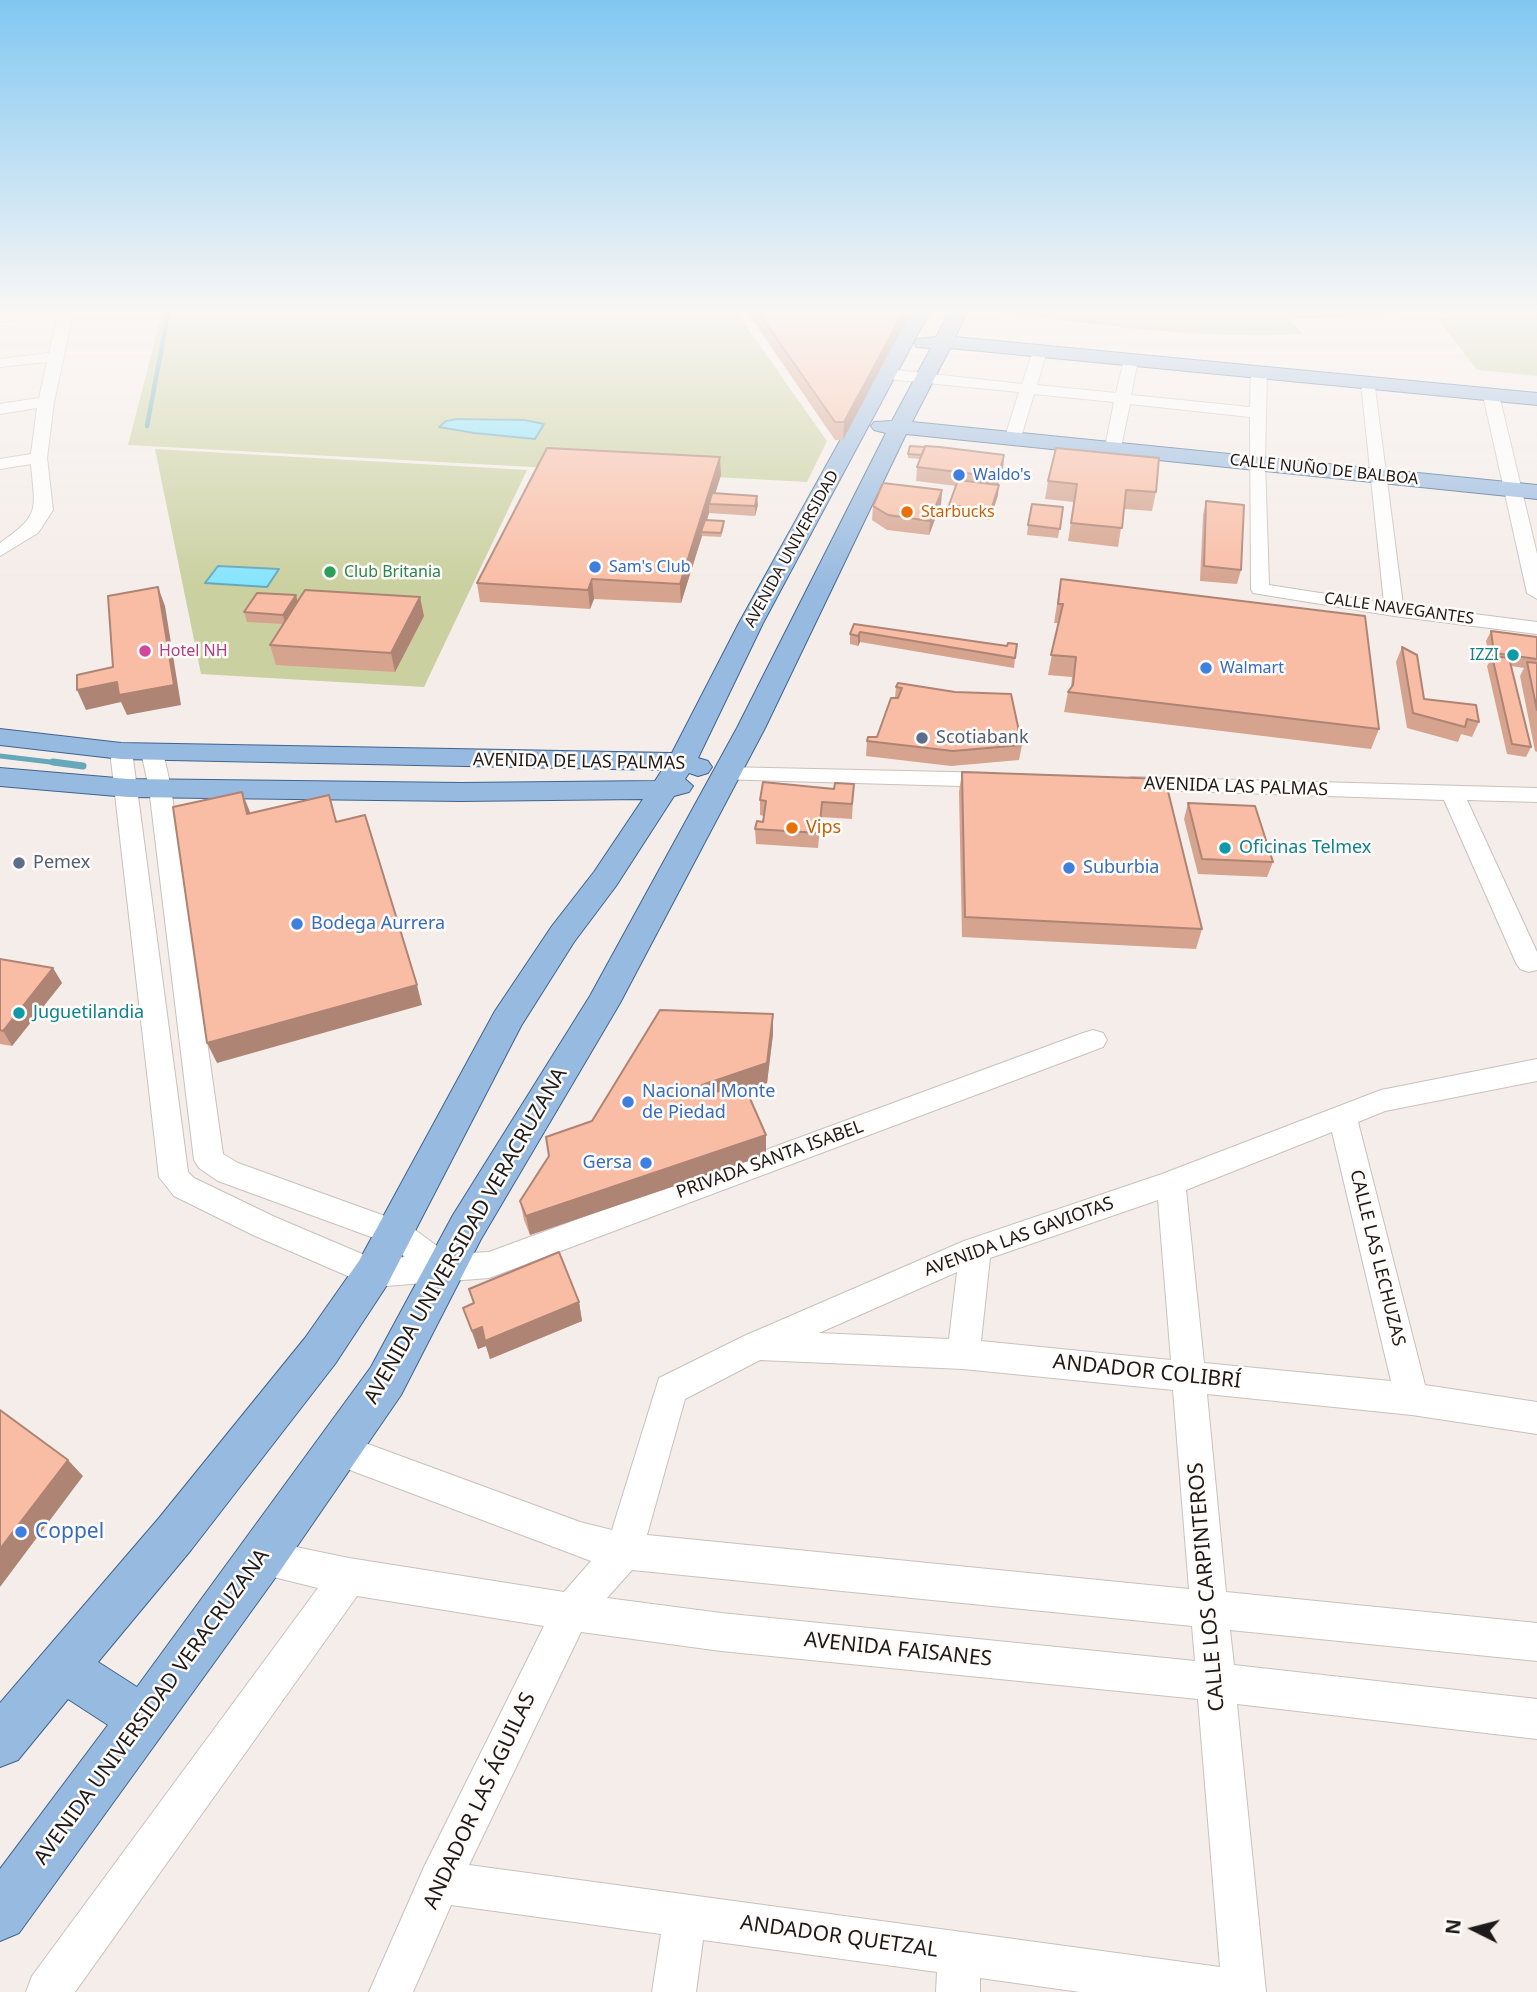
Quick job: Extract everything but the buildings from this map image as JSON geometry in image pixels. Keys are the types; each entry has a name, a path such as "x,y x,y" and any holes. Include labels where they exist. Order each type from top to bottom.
{"main road":[{"name":"AVENIDA UNIVERSIDAD","path":"673,776 751,623 872,402"},
{"path":"724,774 751,728 913,402"},
{"name":"CALLE NUÑO DE BALBOA","path":"860,424 1113,447 1537,492"},
{"name":"AVENIDA DE LAS PALMAS","path":"0,737 121,751 425,759 673,776"},
{"name":"AVENIDA DE LAS PALMAS","path":"0,778 128,788 461,792 724,774"},
{"name":"AVENIDA UNIVERSIDAD VERACRUZANA","path":"0,1914 262,1558 386,1381 444,1269 603,1003 724,774"},
{"path":"0,1742 64,1669 320,1351 373,1273 396,1233 507,1020 563,934 606,879 673,776"},
{"path":"64,1669 142,1718"}],"street":[{"path":"0,409 46,402 39,458 44,510 32,529 2,548 7,559 0,566"},
{"path":"1013,437 1024,402"},
{"path":"1113,447 1122,402"},
{"path":"1152,402 1259,413"},
{"path":"1259,402 1257,463 1260,589"},
{"path":"1371,402 1394,610"},
{"path":"1493,402 1537,593"},
{"path":"0,464 39,458"},
{"name":"CALLE NAVEGANTES","path":"1260,589 1394,610 1537,628"},
{"path":"121,751 128,788 136,884 144,929 174,1177 178,1182 264,1226 373,1273"},
{"path":"152,752 160,788 209,1160 215,1166 396,1233 444,1269"},
{"path":"724,774 1016,781"},
{"name":"AVENIDA LAS PALMAS","path":"1108,783 1537,795"},
{"path":"1452,792 1529,951"},
{"path":"144,929 176,919"},
{"name":"PRIVADA SANTA ISABEL","path":"373,1273 489,1265 1093,1040"},
{"name":"AVENIDA LAS GAVIOTAS","path":"571,1612 624,1551 671,1389 756,1346 975,1250 1171,1183 1381,1101 1537,1071"},
{"path":"165,1100 200,1092"},
{"name":"CALLE LAS LECHUZAS","path":"1342,1116 1412,1399"},
{"name":"CALLE LOS CARPINTEROS","path":"1171,1183 1244,1992"},
{"path":"964,1354 975,1250"},
{"name":"ANDADOR COLIBRÍ","path":"756,1346 964,1354 1412,1399 1537,1419"},
{"path":"338,1449 580,1540 624,1551 1537,1642"},
{"name":"AVENIDA FAISANES","path":"262,1558 349,1576 571,1612 720,1632 1216,1682 1537,1719"},
{"path":"48,1992 349,1576"},
{"name":"ANDADOR LAS ÁGUILAS","path":"396,1986 439,1882 571,1612"},
{"name":"ANDADOR QUETZAL","path":"439,1882 685,1916 958,1973 1239,1992"},
{"path":"674,1992 685,1916"}],"green space":[{"path":"139,402 799,402 827,441 807,482 128,445"},
{"name":"Club Britania","path":"155,449 527,470 424,687 201,674"}],"water":[{"path":"524,420 544,424 535,439 439,427 446,421"},
{"path":"218,566 279,569 267,587 205,583"}],"waterway":[{"path":"147,426 152,402"},
{"path":"0,756 67,764"},
{"path":"53,762 83,766"}],"place":[{"name":"Waldo's","path":"959,475"},
{"name":"Starbucks","path":"907,512"},
{"name":"Sam's Club","path":"595,567"},
{"name":"Club Britania","path":"330,572"},
{"name":"Hotel NH","path":"145,651"},
{"name":"IZZI","path":"1513,655"},
{"name":"Walmart","path":"1206,668"},
{"name":"Scotiabank","path":"922,738"},
{"name":"Vips","path":"792,828"},
{"name":"Oficinas Telmex","path":"1225,848"},
{"name":"Pemex","path":"19,863"},
{"name":"Suburbia","path":"1069,868"},
{"name":"Bodega Aurrera","path":"297,924"},
{"name":"Juguetilandia","path":"19,1013"},
{"name":"Nacional Monte de Piedad","path":"628,1102"},
{"name":"Gersa","path":"646,1163"},
{"name":"Coppel","path":"21,1532"}]}
